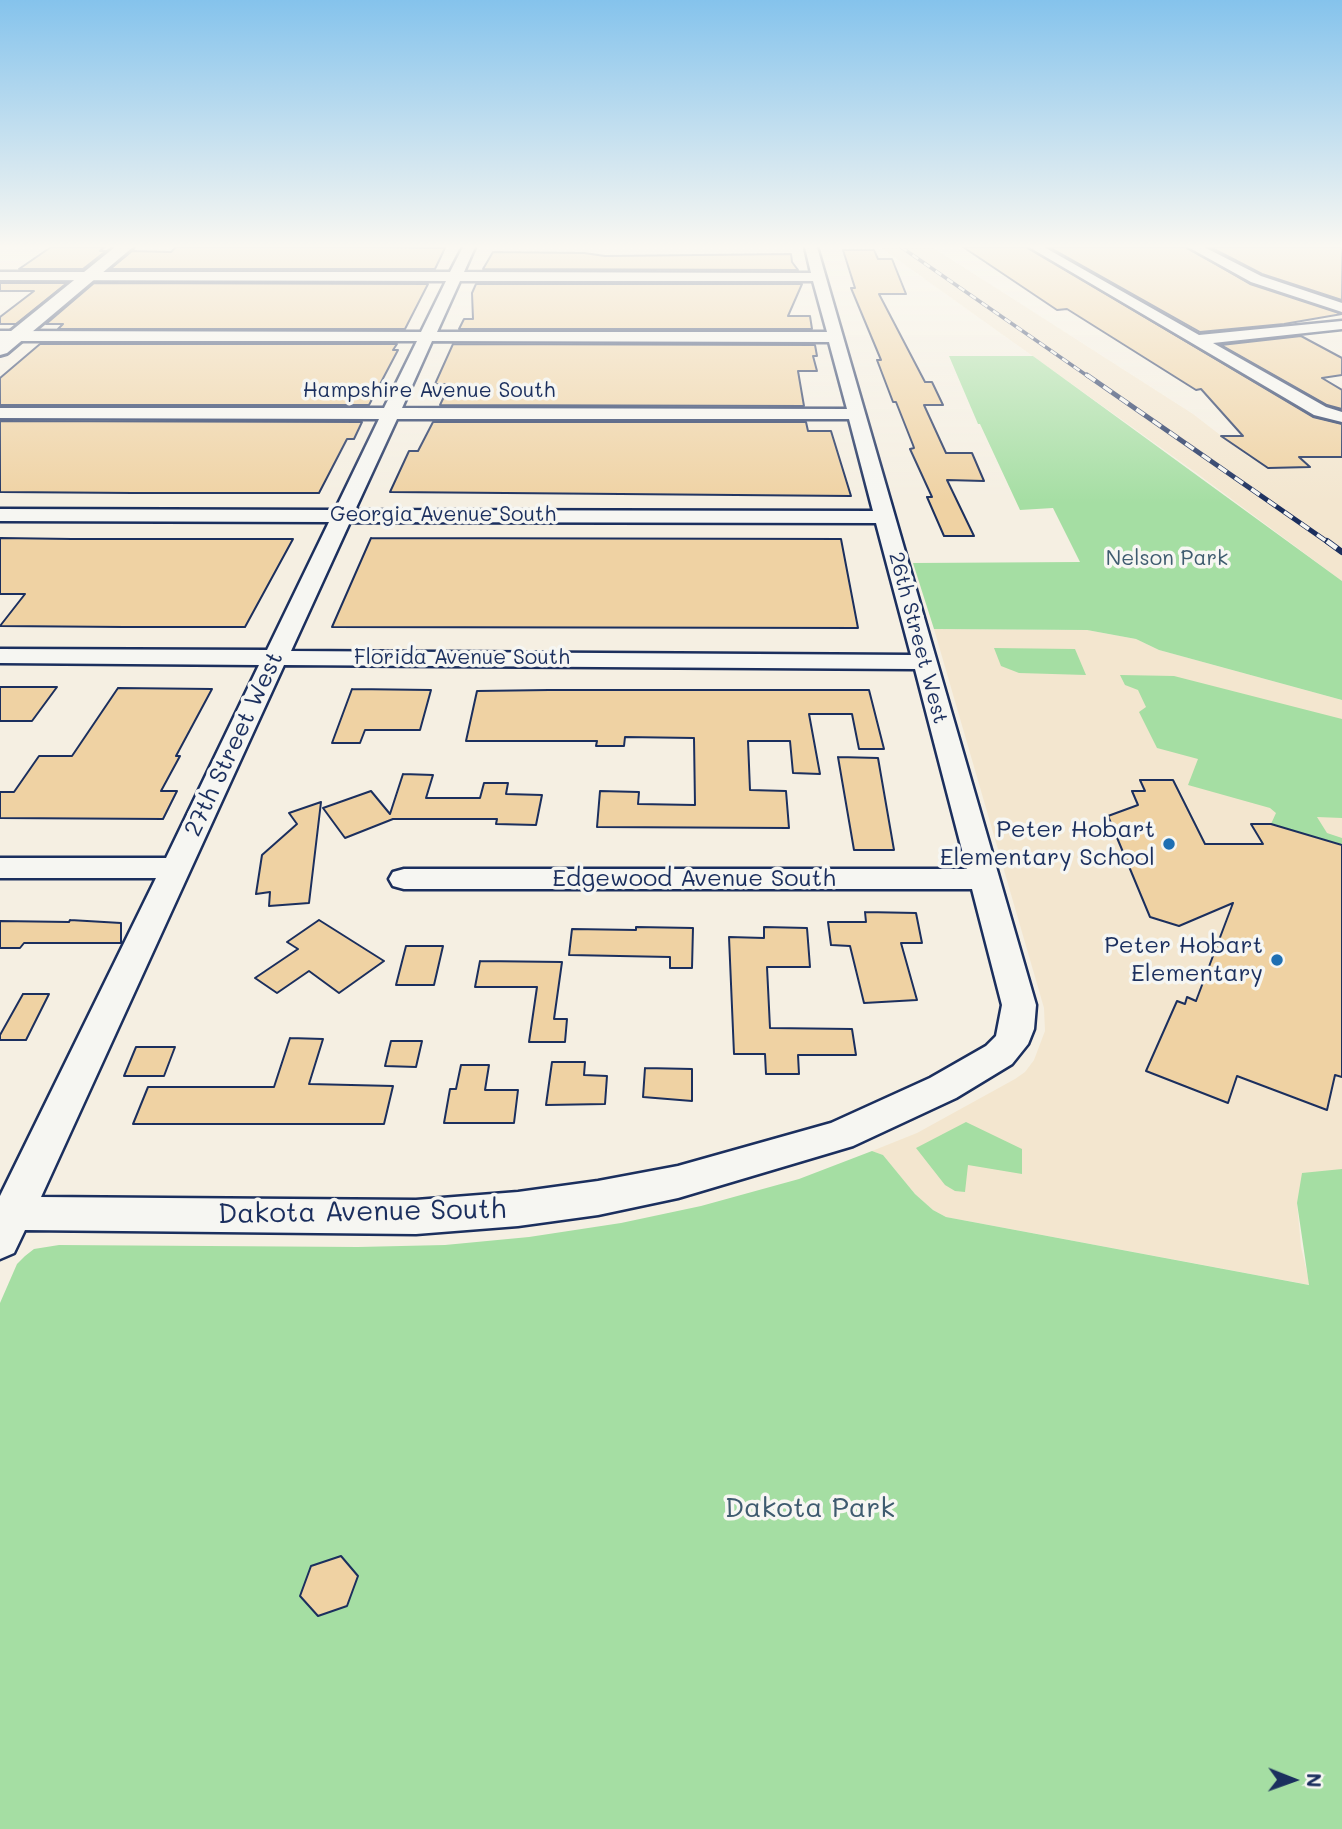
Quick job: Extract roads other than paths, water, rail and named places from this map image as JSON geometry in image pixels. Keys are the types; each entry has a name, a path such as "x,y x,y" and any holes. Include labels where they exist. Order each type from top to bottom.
{"street":[{"name":"27th Street West","path":"4,1222 276,657 340,515 428,332"},
{"name":"26th Street West","path":"835,332 1019,1005 1017,1030"},
{"path":"1184,332 1320,411 1342,417"},
{"path":"1197,340 1271,332"},
{"path":"0,349 8,336 836,337"},
{"name":"Hampshire Avenue South","path":"0,413 858,414"},
{"name":"Georgia Avenue South","path":"0,515 886,517"},
{"name":"Florida Avenue South","path":"0,656 925,662"},
{"path":"0,868 175,868"},
{"name":"Edgewood Avenue South","path":"404,879 983,879"},
{"name":"Dakota Avenue South","path":"4,1222 416,1217 518,1209 598,1198 678,1182 840,1136 943,1088 999,1055 1010,1044 1017,1030"}],"railway":[{"path":"1024,332 1089,377"},
{"path":"1087,375 1329,543"},
{"path":"1327,541 1342,552"}],"place":[{"name":"Peter Hobart Elementary School","path":"1169,844"},
{"name":"Peter Hobart Elementary","path":"1277,960"}],"park label":[{"name":"Nelson Park","path":"1167,559"},
{"name":"Dakota Park","path":"810,1508"}]}
